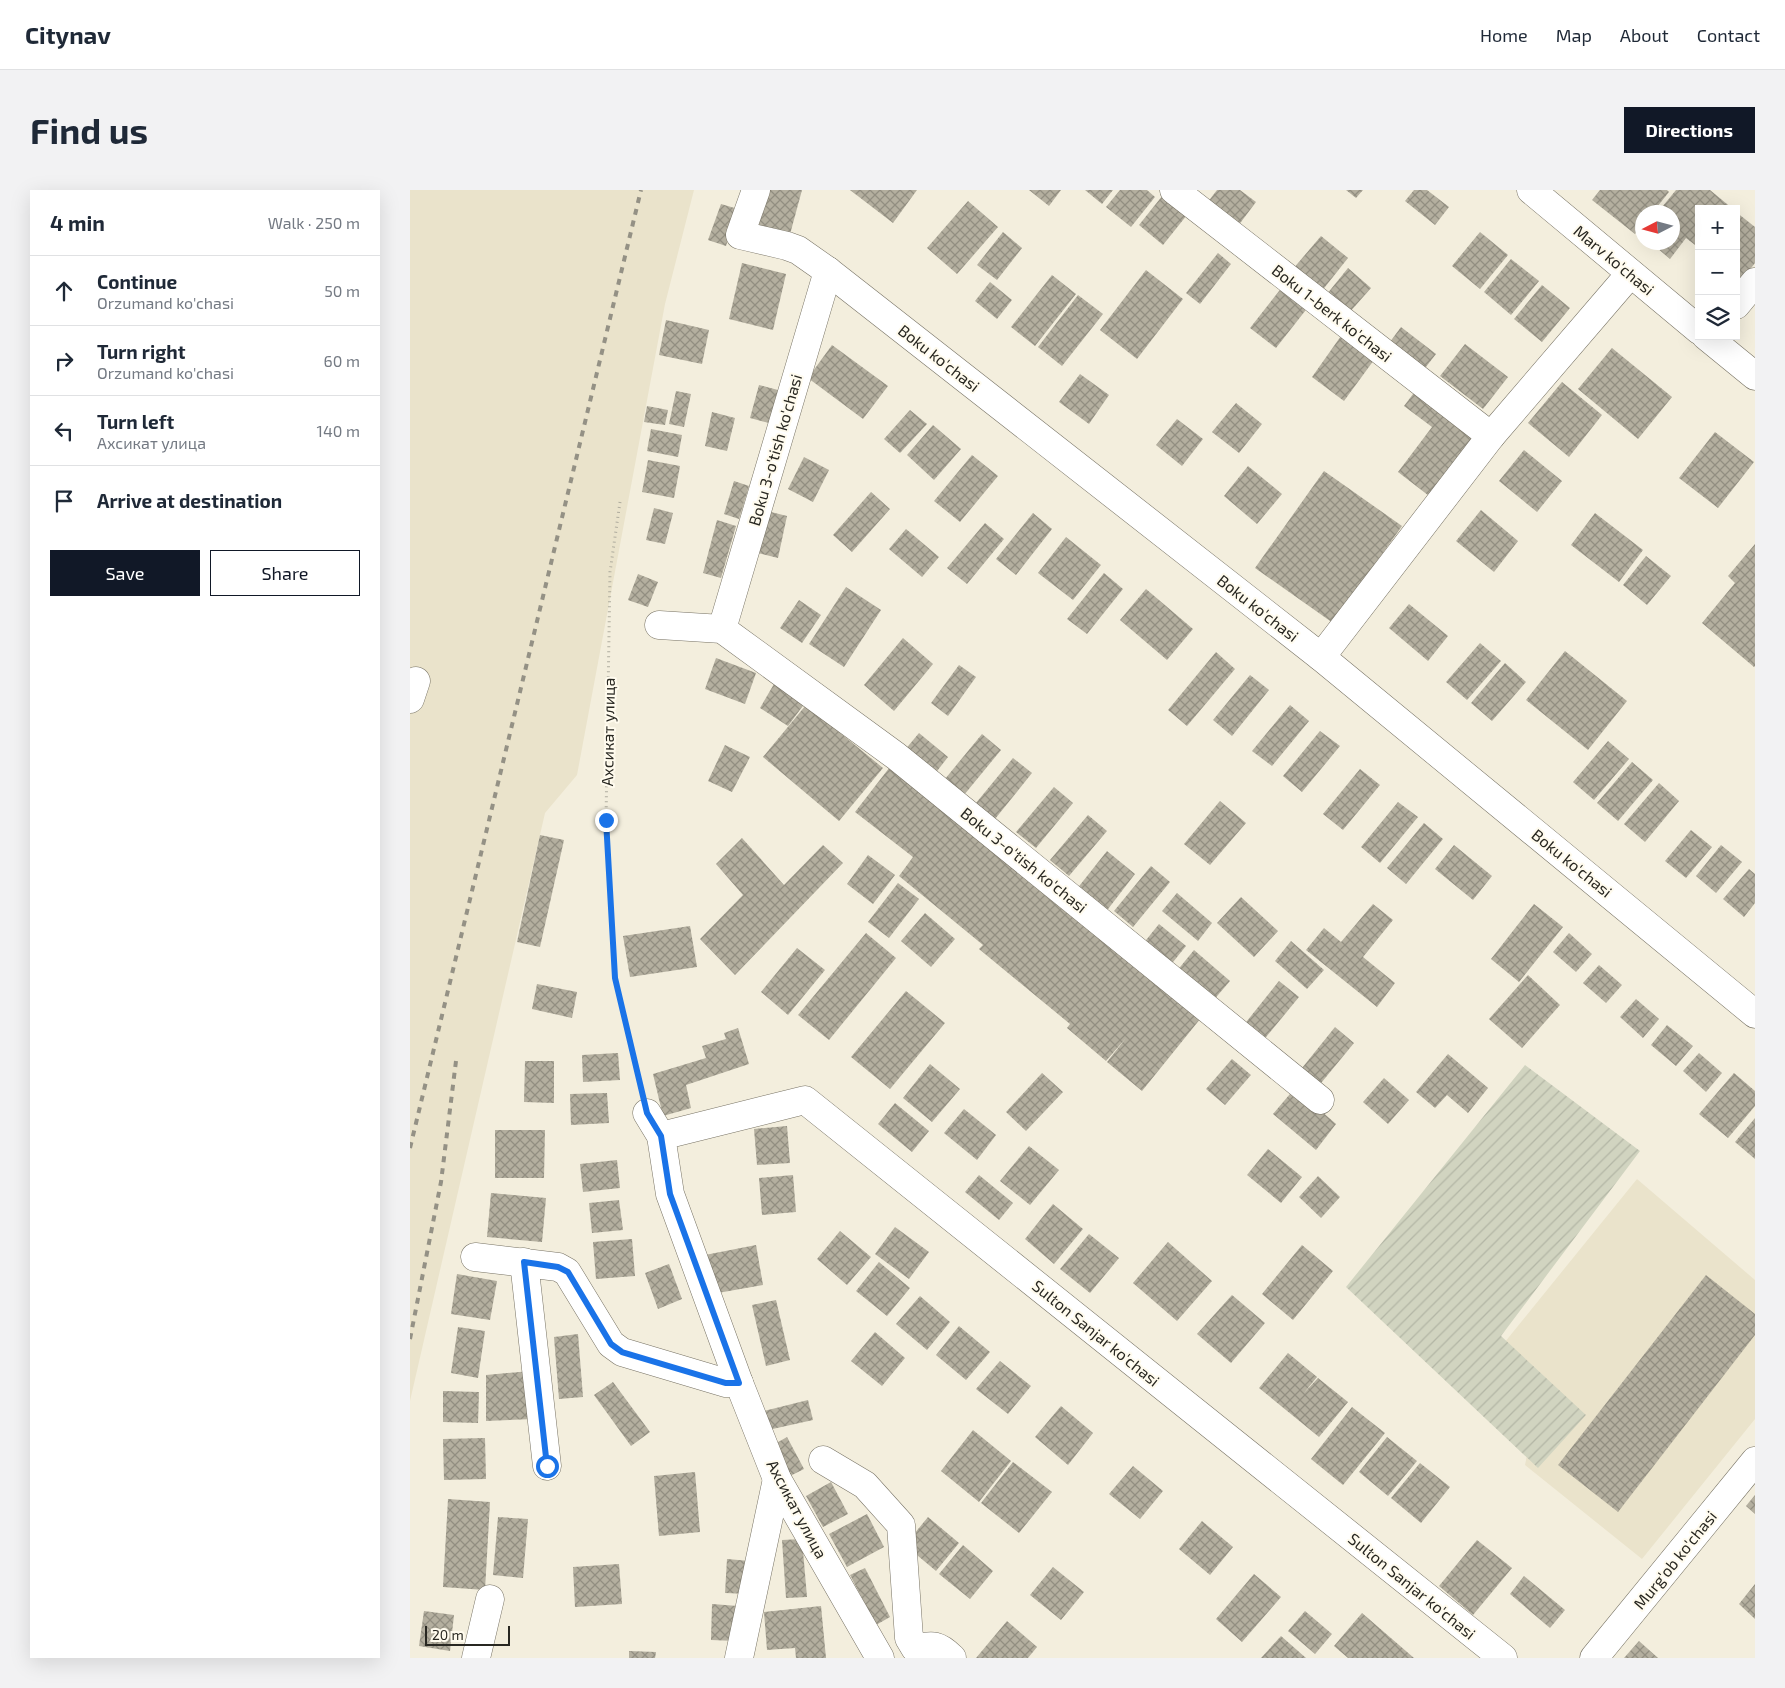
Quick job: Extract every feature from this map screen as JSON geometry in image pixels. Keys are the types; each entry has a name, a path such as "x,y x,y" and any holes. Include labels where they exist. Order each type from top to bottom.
{"street":[{"name":"Boku ko'chasi","path":"756,190 740,235 798,250 828,271 1321,657 1755,1014"},
{"name":"Boku 1-berk ko'chasi","path":"1174,190 1491,436"},
{"name":"Marv ko'chasi","path":"1531,190 1695,326"},
{"name":"Boku 3-o'tish ko'chasi","path":"828,271 722,629 896,756 1320,1100"},
{"path":"1321,657 1491,436 1630,274"},
{"path":"1740,300 1755,282"},
{"name":"Marv ko'chasi","path":"1712,340 1755,376"},
{"path":"659,624 722,629"},
{"name":"Sulton Sanjar ko'chasi","path":"661,1136 805,1100 1503,1658"},
{"name":"Ахсикат улица","path":"647,1113 661,1136 670,1194 739,1383 777,1479 880,1658"},
{"path":"475,1256 558,1267 568,1272 611,1344 622,1352 726,1383 739,1383"},
{"path":"524,1262 547,1466"},
{"path":"823,1460 865,1485 901,1525 909,1638 912,1646 914,1648 938,1646 944,1649 952,1658"},
{"name":"Murg'ob ko'chasi","path":"1594,1658 1754,1465"},
{"path":"739,1658 777,1479"},
{"path":"476,1658 490,1599"}],"path":[{"name":"Ахсикат улица","path":"620,502 610,572 606,820 615,978 647,1113"}],"shaded area":[{"path":"410,190 694,190 665,304 577,775 545,813 410,1401"},
{"path":"1637,1179 1755,1280 1755,1419 1642,1559 1525,1465 1529,1445 1466,1390"}],"green space":[{"path":"1525,1065 1640,1151 1501,1336 1586,1415 1538,1468 1346,1287"}],"building":[{"path":"766,190 802,190 789,238 755,228"},
{"path":"850,190 917,190 893,223"},
{"path":"1029,190 1061,190 1049,206"},
{"path":"1085,190 1113,190 1102,204"},
{"path":"1120,190 1147,190 1155,197 1131,227 1106,207"},
{"path":"1217,190 1240,190 1256,202 1238,226 1207,203"},
{"path":"1346,190 1363,190 1356,198"},
{"path":"1414,190 1427,190 1449,207 1435,225 1405,201"},
{"path":"1600,190 1667,190 1669,192 1659,205 1635,205 1635,234 1592,200"},
{"path":"1676,190 1710,190 1728,205 1695,205 1695,245 1686,238 1680,246 1680,205 1664,205"},
{"path":"1163,195 1187,215 1163,245 1139,225"},
{"path":"968,201 998,227 957,274 927,248"},
{"path":"721,204 738,209 726,246 708,240"},
{"path":"1740,215 1755,227 1755,263 1740,282"},
{"path":"1003,232 1022,248 997,280 977,265"},
{"path":"1480,232 1508,255 1480,289 1452,266"},
{"path":"1321,236 1348,258 1321,292 1293,269"},
{"path":"1659,250 1677,250 1670,259"},
{"path":"1218,253 1231,264 1200,304 1186,293"},
{"path":"1511,259 1539,281 1511,315 1484,292"},
{"path":"742,263 786,274 773,330 729,319"},
{"path":"1348,268 1371,288 1349,313 1327,294"},
{"path":"1146,270 1183,299 1137,359 1100,330"},
{"path":"1052,275 1076,294 1035,346 1011,327"},
{"path":"990,282 1012,300 997,319 975,301"},
{"path":"1542,285 1570,308 1542,342 1514,319"},
{"path":"1283,286 1309,306 1276,348 1250,328"},
{"path":"1078,295 1103,314 1062,366 1038,347"},
{"path":"666,320 709,330 702,364 659,355"},
{"path":"1401,327 1436,354 1422,372 1387,346"},
{"path":"1341,336 1374,360 1344,401 1312,377"},
{"path":"1465,344 1508,377 1483,409 1440,376"},
{"path":"832,345 888,386 863,419 808,378"},
{"path":"1612,348 1672,397 1638,439 1578,389"},
{"path":"1080,374 1109,395 1089,424 1059,402"},
{"path":"1562,382 1602,415 1569,457 1528,423"},
{"path":"759,385 778,390 769,423 750,418"},
{"path":"1419,386 1482,434 1433,499 1398,472 1432,427 1404,406"},
{"path":"676,391 691,394 684,427 669,424"},
{"path":"1236,403 1262,424 1239,453 1212,432"},
{"path":"647,406 668,410 665,425 644,422"},
{"path":"910,410 927,424 900,453 884,439"},
{"path":"712,412 735,418 727,451 705,446"},
{"path":"1177,419 1203,439 1182,466 1156,445"},
{"path":"933,425 961,449 934,480 907,455"},
{"path":"651,429 682,435 678,457 647,451"},
{"path":"1715,432 1754,462 1718,508 1679,478"},
{"path":"1524,450 1562,481 1537,512 1499,481"},
{"path":"972,455 998,476 960,522 934,501"},
{"path":"804,457 829,470 813,502 788,489"},
{"path":"648,460 680,466 674,498 642,492"},
{"path":"1248,466 1282,494 1257,524 1224,496"},
{"path":"1324,471 1402,526 1333,623 1255,568"},
{"path":"734,481 749,486 739,519 724,514"},
{"path":"871,492 890,509 852,552 833,535"},
{"path":"654,508 673,513 665,544 646,540"},
{"path":"1481,510 1518,541 1494,572 1456,541"},
{"path":"767,511 787,516 778,558 758,553"},
{"path":"1033,513 1052,529 1016,575 996,559"},
{"path":"1595,513 1643,550 1619,582 1571,545"},
{"path":"717,520 736,526 721,578 703,573"},
{"path":"985,523 1004,539 967,584 947,568"},
{"path":"906,529 939,557 922,577 889,549"},
{"path":"1066,537 1101,565 1073,600 1038,573"},
{"path":"1755,544 1754,667 1702,623 1735,583 1728,576"},
{"path":"1646,556 1671,576 1647,605 1623,585"},
{"path":"1104,573 1123,589 1087,634 1067,619"},
{"path":"638,574 658,582 648,607 628,600"},
{"path":"846,587 881,610 844,667 809,644"},
{"path":"1146,589 1193,629 1167,660 1120,620"},
{"path":"799,600 821,615 802,643 780,628"},
{"path":"1409,604 1448,636 1428,661 1389,628"},
{"path":"903,638 933,664 894,711 864,685"},
{"path":"1480,643 1501,661 1467,700 1446,682"},
{"path":"1565,651 1627,701 1588,750 1526,700"},
{"path":"1216,652 1235,669 1187,726 1168,710"},
{"path":"716,658 756,673 745,704 705,689"},
{"path":"1505,663 1526,682 1492,721 1471,703"},
{"path":"959,665 976,677 948,716 931,703"},
{"path":"1250,675 1269,690 1232,736 1213,720"},
{"path":"774,684 805,703 788,726 760,708"},
{"path":"806,705 883,768 839,821 763,757"},
{"path":"1290,705 1309,721 1272,766 1252,751"},
{"path":"1320,731 1340,746 1302,792 1283,776"},
{"path":"919,733 948,757 934,775 904,751"},
{"path":"982,734 1001,750 964,795 945,779"},
{"path":"1608,741 1629,759 1594,800 1573,782"},
{"path":"725,745 750,757 732,792 708,781"},
{"path":"1013,758 1032,773 995,819 976,803"},
{"path":"1632,762 1653,780 1618,821 1597,803"},
{"path":"893,763 1205,1013 1142,1091 1107,1062 1126,1038 1106,1061 1067,1028 1070,1024 979,949 983,945 899,876 913,857 855,812"},
{"path":"1360,769 1380,785 1343,830 1323,814"},
{"path":"1659,783 1679,801 1645,842 1624,824"},
{"path":"1054,787 1073,803 1036,848 1016,832"},
{"path":"1220,801 1246,823 1210,865 1184,844"},
{"path":"1398,802 1418,817 1380,863 1361,847"},
{"path":"1088,815 1107,831 1069,876 1050,860"},
{"path":"1424,823 1443,839 1406,884 1387,868"},
{"path":"1691,830 1712,847 1686,878 1665,861"},
{"path":"540,835 564,840 540,947 517,942"},
{"path":"742,838 784,885 823,845 843,863 735,975 700,939 743,895 716,864"},
{"path":"1454,845 1492,876 1473,900 1435,869"},
{"path":"1721,845 1742,862 1716,893 1696,876"},
{"path":"1107,851 1135,874 1105,913 1076,890"},
{"path":"868,855 895,875 873,904 847,884"},
{"path":"1151,866 1170,882 1133,927 1114,911"},
{"path":"1749,869 1755,874 1755,903 1744,917 1723,899"},
{"path":"898,883 919,899 889,938 868,922"},
{"path":"1177,893 1212,923 1198,941 1162,911"},
{"path":"1241,897 1278,931 1254,957 1217,923"},
{"path":"1373,904 1393,920 1363,957 1395,983 1377,1007 1306,950 1324,928 1341,942"},
{"path":"1534,904 1563,927 1519,982 1491,959"},
{"path":"925,913 955,939 931,967 901,941"},
{"path":"1159,924 1186,946 1169,967 1142,945"},
{"path":"690,926 697,967 630,977 623,936"},
{"path":"866,933 896,958 829,1040 798,1015"},
{"path":"1569,933 1592,954 1576,972 1553,952"},
{"path":"1291,941 1324,970 1307,989 1275,961"},
{"path":"797,948 825,970 788,1015 761,992"},
{"path":"1194,950 1230,981 1212,1002 1176,972"},
{"path":"1599,965 1622,985 1606,1003 1583,983"},
{"path":"1528,975 1560,1005 1522,1048 1489,1019"},
{"path":"1279,981 1299,997 1262,1042 1243,1026"},
{"path":"537,984 577,992 572,1018 532,1009"},
{"path":"906,991 945,1023 890,1089 851,1057"},
{"path":"1636,999 1659,1019 1643,1038 1620,1017"},
{"path":"1667,1025 1693,1046 1676,1066 1651,1045"},
{"path":"1335,1027 1354,1043 1317,1088 1298,1073"},
{"path":"738,1028 749,1064 686,1085 691,1108 663,1116 653,1074 706,1058 702,1046 726,1039 724,1033"},
{"path":"618,1053 620,1080 583,1082 582,1055"},
{"path":"1699,1053 1722,1073 1706,1092 1683,1071"},
{"path":"1448,1054 1488,1088 1468,1113 1447,1095 1435,1108 1416,1092"},
{"path":"1232,1059 1251,1075 1225,1105 1206,1089"},
{"path":"525,1061 554,1061 554,1103 524,1102"},
{"path":"930,1064 960,1089 932,1122 903,1098"},
{"path":"1042,1073 1063,1092 1026,1131 1006,1112"},
{"path":"1734,1073 1755,1091 1755,1106 1728,1138 1699,1114"},
{"path":"1384,1078 1409,1100 1388,1124 1363,1102"},
{"path":"1295,1088 1336,1124 1316,1150 1273,1114"},
{"path":"607,1093 609,1123 571,1125 570,1094"},
{"path":"895,1103 929,1131 912,1152 878,1124"},
{"path":"964,1109 996,1135 977,1160 944,1133"},
{"path":"1755,1118 1755,1159 1735,1142"},
{"path":"787,1126 790,1163 757,1165 754,1129"},
{"path":"495,1130 545,1130 544,1178 495,1178"},
{"path":"1029,1146 1059,1170 1030,1205 1000,1181"},
{"path":"1268,1149 1302,1177 1281,1203 1247,1175"},
{"path":"617,1160 620,1188 583,1192 580,1164"},
{"path":"793,1175 796,1212 762,1215 759,1178"},
{"path":"979,1175 1013,1203 999,1220 965,1192"},
{"path":"1318,1176 1340,1197 1321,1218 1299,1197"},
{"path":"491,1193 546,1198 542,1242 487,1237"},
{"path":"619,1200 623,1230 592,1233 589,1203"},
{"path":"1053,1204 1083,1229 1054,1264 1025,1239"},
{"path":"895,1227 929,1252 909,1279 875,1254"},
{"path":"840,1231 871,1257 847,1285 817,1259"},
{"path":"1089,1234 1119,1258 1090,1293 1060,1269"},
{"path":"632,1239 635,1276 596,1279 593,1242"},
{"path":"1168,1242 1212,1281 1177,1321 1133,1283"},
{"path":"756,1245 763,1285 712,1294 705,1255"},
{"path":"1302,1245 1333,1271 1293,1320 1262,1294"},
{"path":"879,1262 910,1288 887,1316 856,1291"},
{"path":"669,1264 682,1299 658,1309 645,1273"},
{"path":"457,1274 497,1281 490,1320 451,1314"},
{"path":"1706,1275 1755,1314 1755,1335 1618,1512 1558,1465"},
{"path":"1232,1295 1265,1323 1231,1363 1197,1334"},
{"path":"920,1296 950,1322 927,1350 896,1324"},
{"path":"776,1300 790,1360 766,1366 752,1305"},
{"path":"959,1326 990,1352 966,1380 936,1355"},
{"path":"458,1327 485,1331 478,1378 451,1373"},
{"path":"875,1332 905,1358 882,1386 851,1361"},
{"path":"578,1334 583,1397 559,1399 554,1337"},
{"path":"1288,1353 1317,1377 1304,1393 1318,1378 1348,1402 1319,1437 1259,1388"},
{"path":"1000,1361 1031,1386 1008,1414 976,1389"},
{"path":"531,1371 534,1419 486,1421 486,1375"},
{"path":"613,1382 650,1432 631,1446 594,1395"},
{"path":"443,1391 479,1392 478,1423 443,1422"},
{"path":"808,1400 813,1420 768,1430 764,1411"},
{"path":"1061,1406 1093,1433 1068,1465 1035,1437"},
{"path":"1352,1407 1385,1433 1343,1485 1311,1459"},
{"path":"973,1430 1011,1461 979,1502 941,1471"},
{"path":"787,1437 804,1469 790,1476 773,1445"},
{"path":"1387,1437 1417,1461 1388,1496 1359,1472"},
{"path":"485,1438 486,1479 444,1480 443,1439"},
{"path":"1013,1462 1052,1492 1019,1533 981,1503"},
{"path":"1420,1463 1450,1487 1421,1523 1391,1498"},
{"path":"1133,1466 1163,1491 1140,1519 1109,1494"},
{"path":"695,1472 700,1532 659,1536 654,1476"},
{"path":"831,1482 848,1514 823,1527 806,1496"},
{"path":"1755,1495 1755,1514 1746,1506"},
{"path":"448,1499 490,1502 485,1590 443,1587"},
{"path":"867,1514 884,1547 847,1567 829,1534"},
{"path":"498,1517 528,1519 523,1578 493,1575"},
{"path":"928,1517 959,1543 936,1571 905,1545"},
{"path":"1202,1521 1233,1547 1210,1575 1179,1549"},
{"path":"802,1539 807,1597 786,1598 782,1540"},
{"path":"1477,1540 1512,1568 1473,1615 1439,1586"},
{"path":"963,1545 993,1571 970,1599 939,1574"},
{"path":"727,1559 750,1561 749,1594 725,1593"},
{"path":"619,1564 622,1604 575,1607 573,1567"},
{"path":"1053,1567 1084,1592 1061,1620 1030,1595"},
{"path":"865,1568 890,1617 876,1625 850,1575"},
{"path":"1254,1574 1281,1597 1242,1642 1216,1619"},
{"path":"1524,1576 1565,1610 1550,1628 1510,1594"},
{"path":"1755,1584 1755,1619 1739,1604"},
{"path":"712,1604 738,1606 736,1641 711,1640"},
{"path":"821,1606 826,1658 796,1658 795,1648 767,1650 764,1612"},
{"path":"424,1611 454,1615 450,1651 419,1646"},
{"path":"1305,1611 1332,1634 1315,1654 1288,1631"},
{"path":"1362,1613 1414,1658 1348,1658 1334,1646"},
{"path":"1007,1621 1037,1647 1028,1658 976,1658"},
{"path":"1281,1636 1306,1658 1261,1658"},
{"path":"1639,1641 1658,1658 1624,1658"},
{"path":"629,1651 656,1652 655,1658 629,1658"}],"railway":[{"path":"410,1148 641,190"},
{"path":"410,1339 441,1182 456,1061"}],"route":[{"path":"547,1466 524,1262 558,1267 568,1272 611,1344 622,1352 726,1383 739,1383 670,1194 661,1136 647,1113 615,978 606,820"}]}
